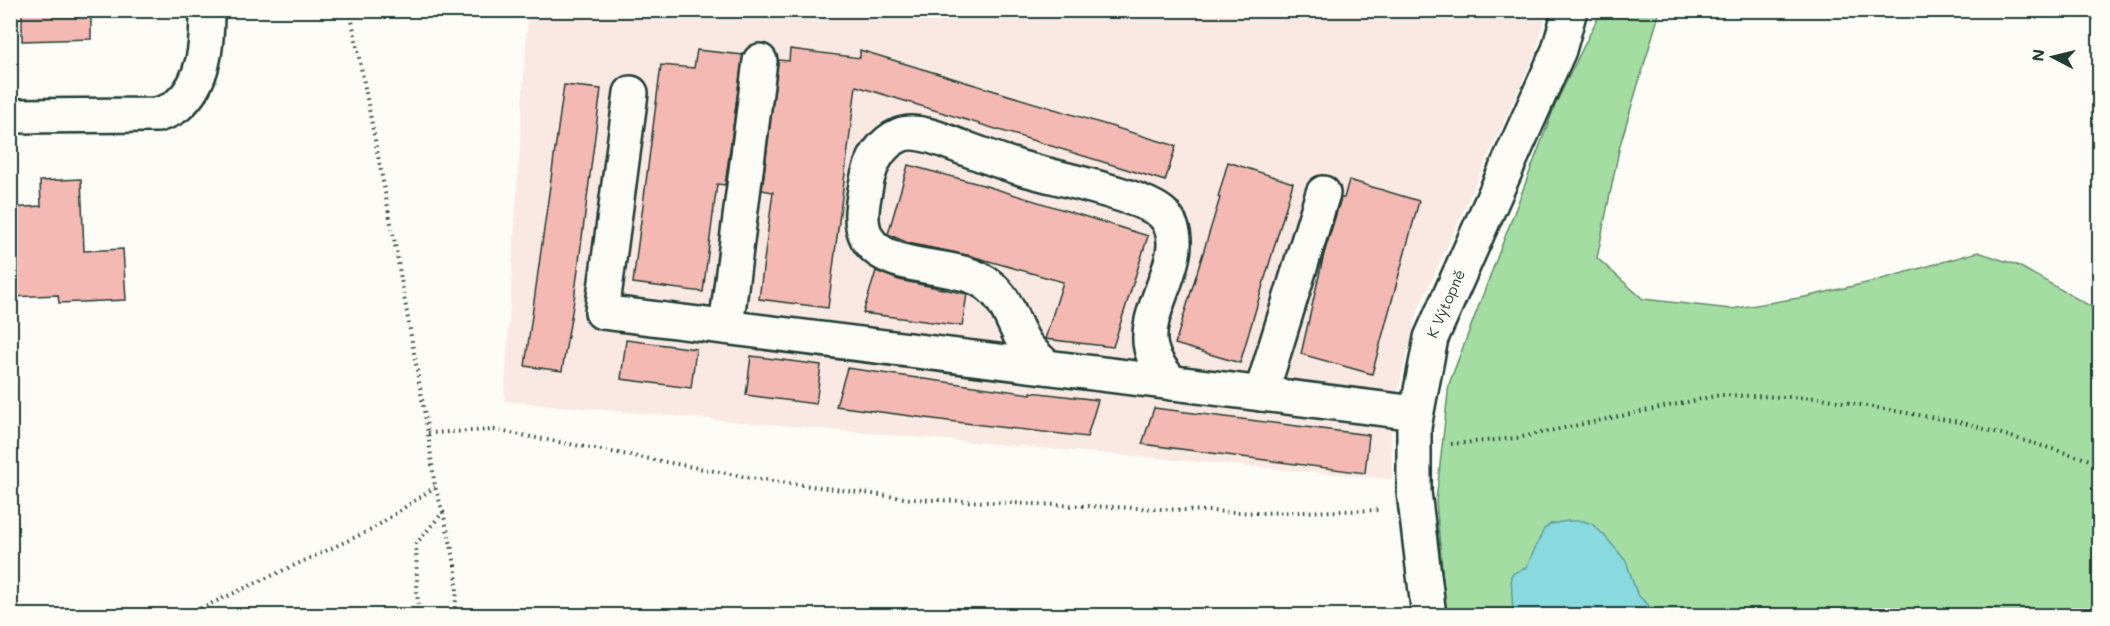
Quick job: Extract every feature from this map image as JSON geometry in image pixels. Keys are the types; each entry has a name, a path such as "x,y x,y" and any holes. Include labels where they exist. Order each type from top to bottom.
{"street":[{"path":"10,116 157,116 177,106 197,83 207,45 207,10"},
{"name":"K Výtopně","path":"1429,615 1414,492 1414,447 1416,413 1431,338 1559,50 1570,10"},
{"path":"726,327 760,61"},
{"path":"631,93 602,312 1416,413"},
{"path":"1047,367 1026,345 1012,315 996,290 977,278 886,257 867,238 861,212 870,166 883,146 902,134 925,134 1021,168 1132,198 1162,213 1173,230 1174,250 1150,326 1150,347 1158,366 1172,383"},
{"path":"1261,394 1323,193"}],"path":[{"path":"350,10 394,239 428,433 435,487 458,577 453,615"},
{"path":"1414,447 1517,438 1720,395 1821,399 1964,423 2100,463"},
{"path":"428,433 494,430 757,479 910,499 1260,513 1417,509"},
{"path":"184,615 371,530 435,487"},
{"path":"418,615 416,544 443,512"}],"shaded area":[{"path":"528,11 1547,11 1536,52 1418,310 1391,419 1392,479 504,401"}],"green space":[{"path":"1601,11 1660,11 1620,145 1597,258 1643,299 1731,309 1805,297 1875,281 1978,252 2017,265 2099,311 2099,615 1446,616 1436,501 1449,384 1556,103"}],"water":[{"path":"1584,521 1592,524 1604,535 1626,561 1637,594 1651,608 1664,615 1513,615 1511,576 1526,568 1544,529 1551,524"}],"building":[{"path":"22,10 91,10 91,39 22,41"},
{"path":"790,49 860,58 860,50 1176,146 1165,181 856,86 828,308 759,299 773,192 762,190 778,60 789,61"},
{"path":"697,50 743,55 725,185 717,184 703,292 633,283 661,65 694,68"},
{"path":"564,85 601,89 574,300 562,371 525,366"},
{"path":"1228,162 1293,183 1240,363 1175,344 1220,198 1218,197"},
{"path":"908,165 983,185 1148,236 1113,347 1045,339 1063,282 971,256 908,243 888,234"},
{"path":"81,179 84,251 123,249 126,300 59,303 58,295 10,297 10,208 41,206 40,181"},
{"path":"1349,180 1419,201 1372,374 1301,354 1324,254 1341,198 1344,198"},
{"path":"876,271 899,280 967,294 962,326 863,313"},
{"path":"626,340 696,349 691,388 621,379"},
{"path":"751,356 821,365 816,404 746,395"},
{"path":"847,368 1031,394 1031,392 1098,400 1087,437 956,422 836,406"},
{"path":"1154,408 1369,435 1365,473 1142,444"}]}
